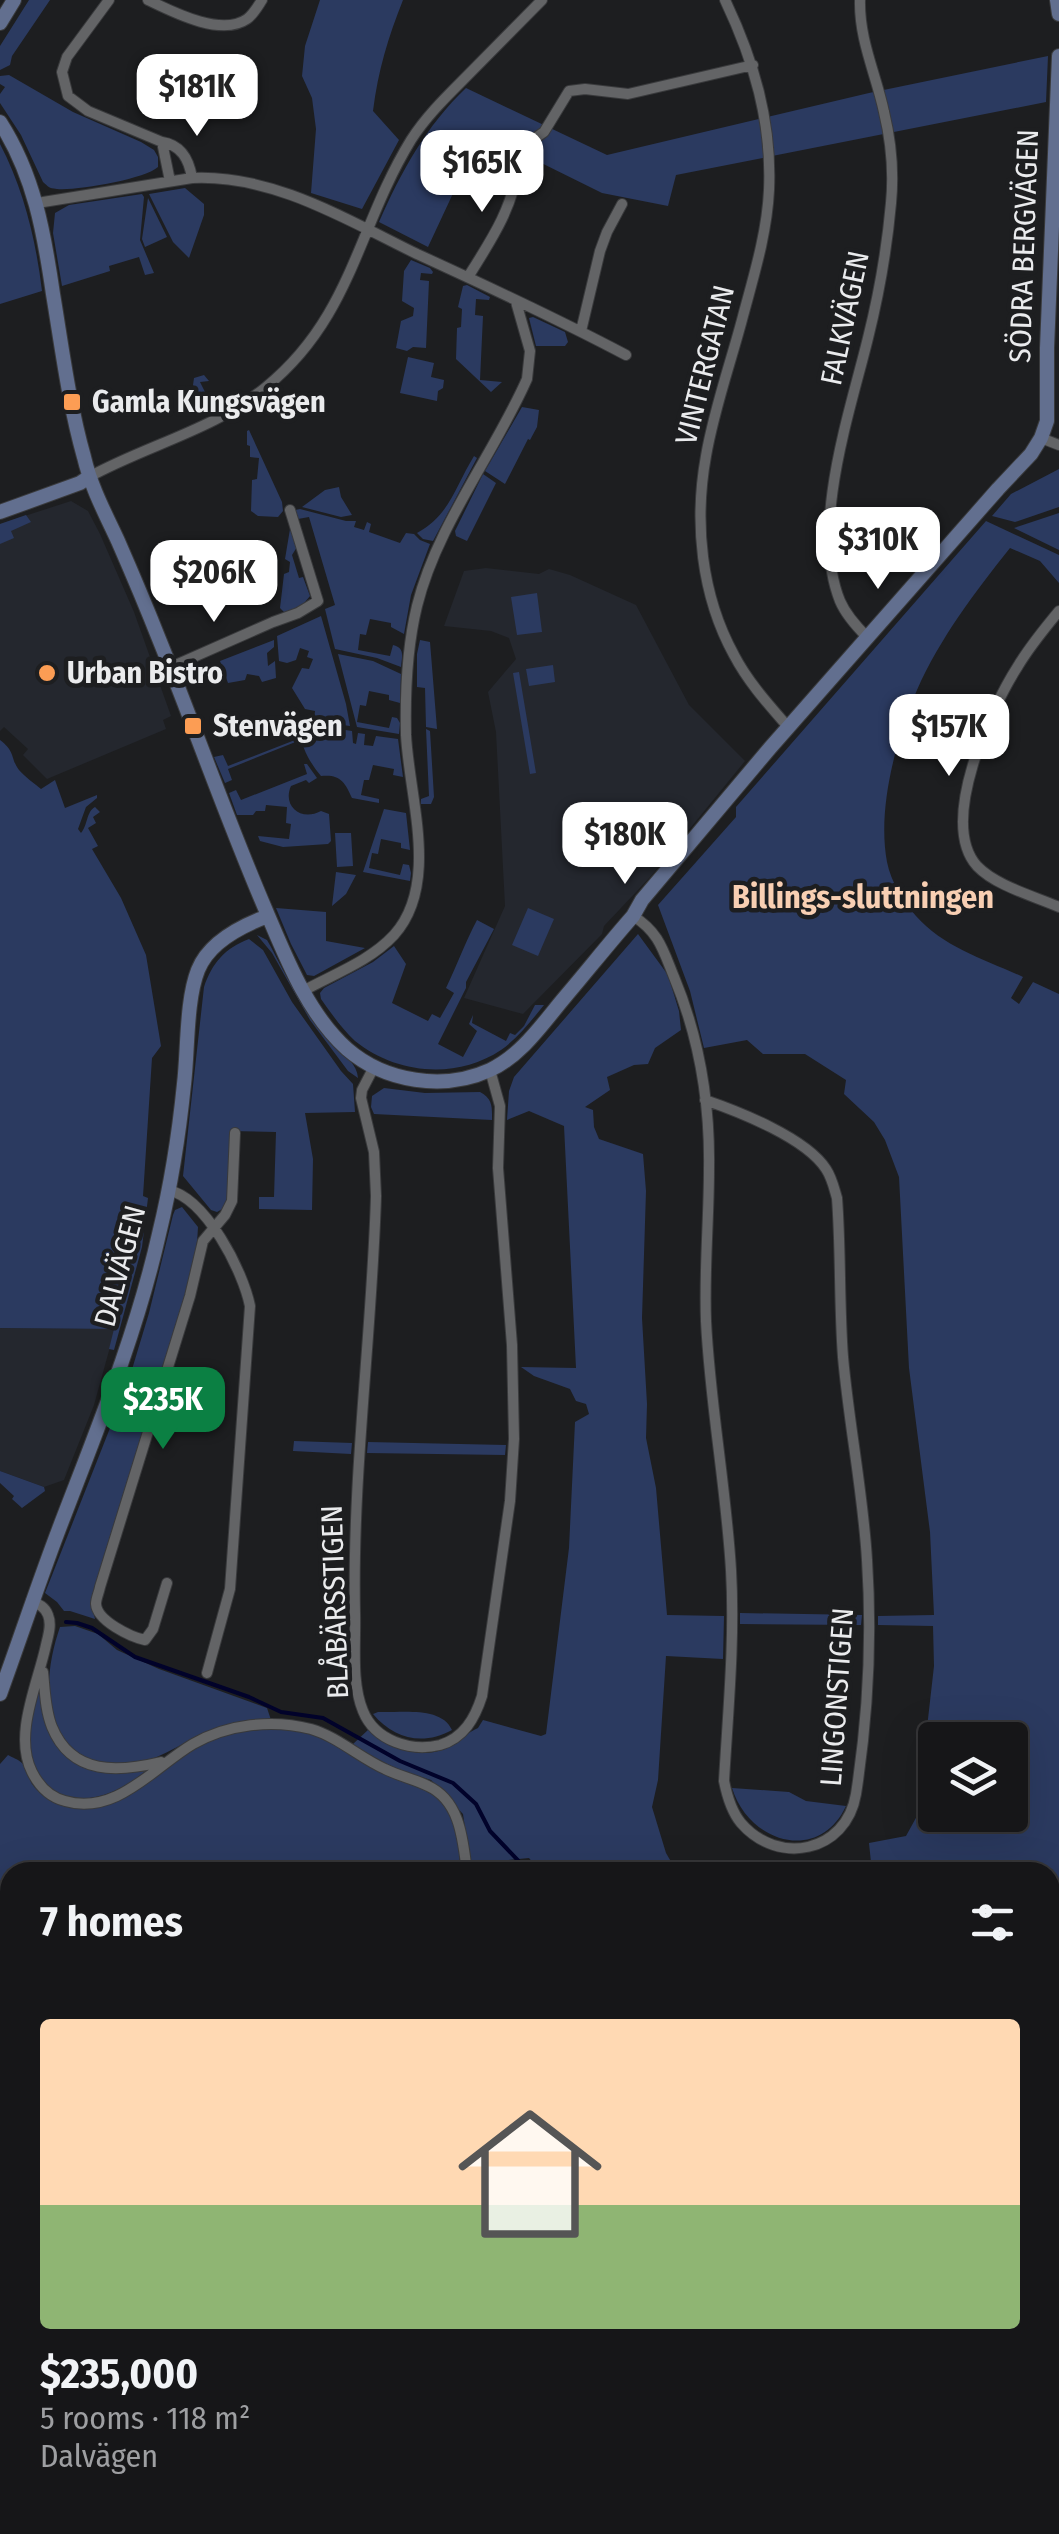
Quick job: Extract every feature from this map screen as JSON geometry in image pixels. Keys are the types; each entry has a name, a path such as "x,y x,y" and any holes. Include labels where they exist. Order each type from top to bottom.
{"street":[{"path":"0,23 14,0"},
{"path":"109,0 67,58 62,72 68,96 88,111 173,144 190,165 192,178"},
{"path":"148,0 206,24 222,26 245,21 262,0"},
{"path":"0,512 80,483 217,419 271,383 319,332 344,288 392,172 414,136 433,110 542,0"},
{"name":"VINTERGATAN","path":"724,0 753,66 768,136 769,190 766,223 706,454 701,544 711,594 734,656 789,728"},
{"name":"FALKVÄGEN","path":"860,0 866,54 884,109 892,161 892,198 879,288 836,468 829,542 839,599 850,620 867,637"},
{"path":"1057,0 1059,14"},
{"name":"SÖDRA BERGVÄGEN","path":"1041,438 1046,420 1059,56"},
{"path":"531,141 544,132 569,91 628,94 753,66"},
{"path":"0,122 29,178 37,204 74,420 89,477 132,571 268,916 303,991 336,1037 374,1067 398,1076 459,1079 490,1070 536,1032 633,916 642,900 1041,438 1059,445"},
{"path":"162,142 170,181"},
{"path":"468,277 508,207 520,162"},
{"path":"37,204 192,178 255,183 367,230 626,355"},
{"path":"581,331 600,250 622,204"},
{"path":"303,991 385,944 406,918 416,894 418,859 406,732 414,617 435,554 527,378 530,351 516,302"},
{"path":"170,667 318,602 290,510"},
{"path":"1059,611 1016,668 994,712 971,774 962,830 967,850 979,867 999,881 1059,907"},
{"name":"DALVÄGEN","path":"0,1694 133,1331 168,1190 198,970 210,950 230,934 268,916"},
{"name":"LINGONSTIGEN","path":"633,916 653,930 688,1011 705,1100 710,1163 706,1325 728,1524 732,1620 724,1782 733,1811 750,1832 771,1844 797,1848 830,1838 844,1826 852,1810 866,1691 868,1567 844,1361 837,1198 825,1166 807,1147 705,1100"},
{"name":"BLÅBÄRSSTIGEN","path":"374,1067 362,1090 363,1112 374,1152 376,1196 356,1505 357,1680 362,1708 372,1726 394,1742 421,1747 446,1743 472,1722 477,1712 511,1492 514,1402 498,1168 500,1106 490,1070"},
{"path":"168,1583 145,1640 132,1638 101,1616 96,1605 190,1296 203,1241 232,1201 235,1133"},
{"name":"DALVÄGEN","path":"168,1190 191,1202 232,1258 247,1294 250,1318 230,1589 208,1674"},
{"path":"31,1602 39,1604 49,1616 50,1628 30,1702 26,1738 27,1762 43,1789 66,1802 98,1802 122,1794 197,1742 230,1728 269,1724 313,1730 389,1771 432,1787 446,1800 461,1830 466,1862"},
{"path":"42,1664 52,1728 76,1757 107,1769 128,1770 167,1761"}],"shaded area":[{"path":"29,0 50,0 12,56 10,65 0,70 0,46"},
{"path":"320,0 403,0 384,54 373,111 399,140 362,209 311,193 316,129 312,98 302,76 305,46"},
{"path":"1048,56 1046,102 676,175 668,206 602,193 497,141 477,142 428,247 379,222 416,150 466,88 607,155 869,93"},
{"path":"223,69 232,71 240,108 222,114 219,94"},
{"path":"9,75 73,112 154,150 158,167 110,183 66,189 49,187 0,103 5,87 0,84 0,76"},
{"path":"0,144 28,216 42,291 0,304"},
{"path":"185,188 204,204 189,258 173,242 149,194"},
{"path":"142,194 140,240 154,273 145,275 139,257 62,286 53,233 55,213 69,205"},
{"path":"148,198 167,237 145,247 142,239"},
{"path":"411,260 433,272 421,273 420,280 429,281 426,348 413,347 407,351 396,348 401,321 413,316 414,308 402,301 404,271"},
{"path":"463,286 490,297 476,299 475,315 483,316 480,380 502,382 491,392 456,359 462,309 458,307"},
{"path":"529,318 565,332 565,346 536,346"},
{"path":"408,357 434,363 431,377 444,380 437,401 400,393"},
{"path":"204,375 209,381 200,382 210,402 220,404 214,412 205,409 193,385 194,378"},
{"path":"522,407 539,410 537,427 505,484 485,471"},
{"path":"249,430 282,502 283,511 278,517 258,516 251,511 252,480 257,479 259,458 250,457"},
{"path":"474,456 477,458 433,541 423,539 417,533 445,509"},
{"path":"1059,469 1059,507 1015,522 992,516 1011,494"},
{"path":"483,474 496,483 467,541 456,536 455,531"},
{"path":"339,487 352,515 341,517 302,507 325,490"},
{"path":"71,501 88,511 100,534 134,612 171,716 163,720 166,729 47,779 23,755 28,749 4,727 0,731 0,524"},
{"path":"295,510 356,521 354,527 364,530 367,522 371,524 369,532 400,543 406,533 430,544 411,595 404,634 391,627 391,623 370,619 366,635 360,634 358,650 390,656 393,645 397,646 402,653 401,667 335,649 325,609 335,605 309,517 298,519"},
{"path":"1059,513 1059,550 1014,528"},
{"path":"26,515 31,522 11,531 14,538 0,544 0,524"},
{"path":"986,521 1059,555 1059,583 1040,561 1010,548 936,652 909,709 896,752 887,797 885,841 891,877 927,927 966,952 1023,977 1011,998 1019,1004 1033,982 1059,994 1059,1862 871,1862 869,1843 906,1836 918,1807 918,1832 1028,1832 1028,1722 928,1722 934,1666 933,1626 878,1625 878,1616 934,1615 930,1532 909,1368 899,1177 885,1140 874,1122 844,1094 846,1080 805,1054 763,1054 747,1040 704,1048 690,991 658,905 736,817 736,807"},
{"path":"290,529 297,547 292,555 310,596 300,608 285,613 280,608 284,574 289,572 290,562 285,559"},
{"path":"486,568 539,574 549,569 636,605 689,705 745,761 652,875 604,926 602,934 523,1014 464,998 505,906 496,732 488,692 516,659 509,638 491,631 444,626 464,571"},
{"path":"537,593 542,632 517,635 511,597"},
{"path":"321,616 350,726 314,721 315,711 305,709 292,688 302,668 309,669 313,659 307,657 309,651 300,648 296,660 279,661 277,636"},
{"path":"274,640 274,647 267,653 268,666 275,661 276,678 262,682 259,676 247,674 245,680 228,683 220,661"},
{"path":"420,640 430,642 437,729 426,727 425,688 417,687"},
{"path":"338,654 373,661 401,674 400,703 389,700 389,695 369,691 366,706 360,705 357,722 389,728 392,717 397,718 399,734 357,727"},
{"path":"553,665 555,682 529,686 526,669"},
{"path":"519,672 536,773 530,774 513,673"},
{"path":"313,725 352,731 356,744 358,733 365,734 364,745 373,746 376,736 398,739 403,777 393,775 394,769 373,765 361,795 379,799 379,803 352,798 341,780 321,776 309,759 301,739 301,726 304,732 312,733"},
{"path":"426,729 430,731 434,797 431,804 421,804 421,799 429,796"},
{"path":"294,731 298,741 228,769 232,780 225,783 214,757 223,755 228,766 295,740"},
{"path":"0,740 19,770 41,789 55,780 65,808 97,795 86,807 78,829 81,833 95,807 100,812 93,817 96,823 88,828 98,846 92,849 121,898 146,955 161,1046 152,1058 143,1196 148,1198 142,1247 114,1350 109,1349 114,1329 0,1328"},
{"path":"304,764 317,778 291,786 291,806 307,815 321,811 329,814 331,841 283,847 260,841 258,836 289,839 287,807 266,805 265,811 237,815 229,793 236,790 241,800 307,774"},
{"path":"384,809 406,813 410,850 401,848 401,843 381,839 369,868 400,875 403,864 409,865 410,881 363,872"},
{"path":"335,833 351,833 353,866 337,867"},
{"path":"336,872 356,875 346,894 332,906"},
{"path":"276,908 326,912 326,941 365,948 314,976 307,975"},
{"path":"528,908 554,919 538,956 512,945"},
{"path":"477,920 494,929 438,1044 463,1057 477,1031 469,1024 473,1015 472,1023 506,1041 510,1033 515,1035 524,1026 535,1005 544,1005 513,1040 483,1060 446,1069 389,1061 355,1041 321,999 324,988 394,946 406,964 392,1003 428,1021 432,1014 440,1018 454,993 446,988"},
{"path":"638,934 668,975 681,1030 655,1048 648,1064 634,1065 607,1077 610,1090 585,1107 593,1110 599,1139 643,1154 646,1438 656,1488 667,1615 724,1616 723,1659 666,1656 658,1780 652,1807 671,1862 532,1862 529,1858 470,1862 463,1814 431,1780 396,1769 352,1745 369,1729 408,1751 440,1751 478,1728 483,1720 541,1736 546,1734 569,1548 575,1422 589,1414 586,1404 576,1401 570,1389 521,1367 576,1368 564,1126 529,1111 507,1120 514,1077"},
{"path":"257,935 267,940 308,1012 353,1065 358,1078 348,1071 310,1020 272,953"},
{"path":"249,939 263,950 292,1002 353,1084 355,1112 305,1113 313,1159 312,1210 259,1209 259,1197 274,1197 276,1132 230,1131 228,1200 217,1212 183,1176 204,987 220,957"},
{"path":"384,1088 425,1093 480,1092 490,1101 492,1120 374,1114 372,1096"},
{"path":"182,1207 198,1227 193,1270 154,1397 127,1386 173,1215"},
{"path":"0,1328 115,1329 94,1405 64,1480 44,1487 0,1471"},
{"path":"125,1390 153,1400 91,1600 95,1619 64,1611 45,1593"},
{"path":"294,1441 352,1443 351,1454 293,1451"},
{"path":"368,1442 506,1445 505,1455 367,1453"},
{"path":"0,1471 44,1487 45,1491 22,1508 0,1483"},
{"path":"740,1613 862,1615 861,1625 740,1624"},
{"path":"75,1626 98,1634 117,1650 159,1669 267,1708 271,1720 217,1730 132,1765 87,1758 60,1733 49,1700 51,1662 60,1627"},
{"path":"40,1677 55,1742 109,1771 149,1768 102,1796 76,1798 46,1785 34,1769 29,1745"},
{"path":"373,1714 430,1714 447,1722 452,1730 430,1738 409,1737 381,1723"},
{"path":"290,1729 312,1734 433,1793 447,1809 456,1829 459,1862 0,1862 0,1764 8,1755 25,1767 34,1787 56,1803 97,1807 134,1791 210,1740 235,1733"},
{"path":"732,1788 789,1792 806,1801 846,1806 834,1824 819,1835 803,1840 785,1839 753,1822"}],"waterway":[{"path":"66,1622 92,1628 135,1657 281,1712 323,1718 400,1761 453,1783 476,1804 490,1831 519,1862"}],"place":[{"name":"Gamla Kungsvägen","path":"72,402"},
{"name":"Urban Bistro","path":"47,673"},
{"name":"Stenvägen","path":"193,726"}],"district":[{"name":"Billings-sluttningen","path":"863,897"}]}
